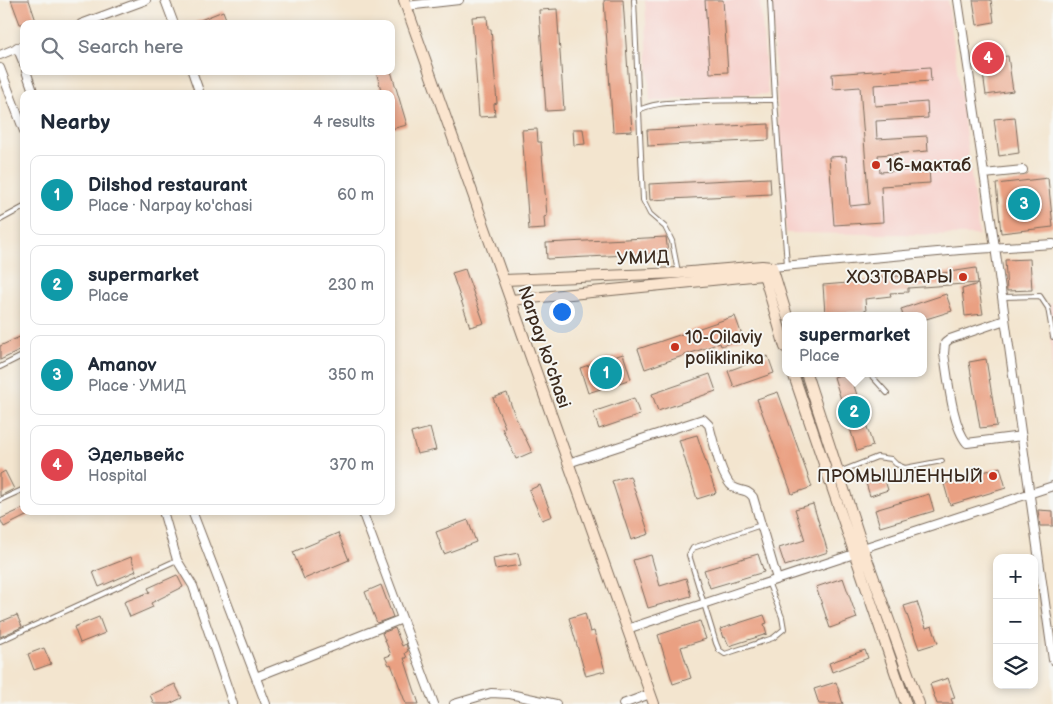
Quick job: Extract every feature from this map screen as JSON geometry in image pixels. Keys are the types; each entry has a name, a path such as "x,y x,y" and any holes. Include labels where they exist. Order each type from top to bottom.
{"street":[{"path":"92,20 146,0"},
{"path":"165,0 172,20"},
{"path":"405,3 459,0"},
{"path":"958,0 1053,660"},
{"name":"Narpay ko'chasi","path":"405,3 652,699"},
{"path":"0,55 20,46"},
{"path":"0,68 20,120"},
{"path":"27,75 33,90"},
{"path":"193,75 199,90"},
{"path":"984,174 1023,170"},
{"name":"УМИД","path":"511,300 773,269 995,247 1053,244"},
{"path":"773,269 786,312"},
{"path":"773,269 782,328"},
{"name":"УМИД","path":"504,280 773,269"},
{"path":"1005,320 950,339 945,343 944,354 957,425 967,443 1022,436"},
{"path":"794,377 906,704"},
{"path":"807,377 863,548 919,704"},
{"path":"568,463 703,419 709,424 726,480 733,487 749,492 753,497 777,579"},
{"path":"627,629 854,554 863,548 1053,486"},
{"path":"164,515 176,560 193,586 234,704"},
{"path":"194,515 266,704"},
{"path":"363,515 434,704"},
{"path":"256,677 402,619"},
{"path":"454,704 491,693 510,694 556,704"},
{"path":"623,704 652,699"}],"lane":[{"path":"634,0 642,200 650,214 665,227 672,242 678,273"},
{"path":"770,0 775,100 773,269"},
{"path":"639,110 646,106 657,104 775,100"},
{"path":"0,220 20,209"},
{"path":"1002,297 1040,296 1048,308 1053,337"},
{"path":"0,367 20,357"},
{"path":"873,377 888,392"},
{"path":"839,472 877,457 891,458 896,464 904,468 942,461"},
{"path":"0,500 20,491"},
{"path":"761,525 693,548 689,555 716,643 719,650 725,654 773,638 784,630 782,618 768,582"},
{"path":"0,641 176,560"}],"shaded area":[{"path":"645,0 760,0 768,94 650,101"},
{"name":"16-мактаб","path":"771,0 948,0 979,235 786,233"},
{"path":"1050,304 1053,304 1053,423"}],"building":[{"path":"11,0 29,0 36,20 20,20 20,24"},
{"path":"604,0 623,0 632,131 613,132"},
{"path":"705,0 723,0 728,72 710,73"},
{"path":"973,0 991,0 994,22 977,25"},
{"path":"557,9 564,110 546,111 539,10"},
{"path":"223,11 226,20 200,20"},
{"path":"487,16 488,29 491,29 497,103 494,104 495,116 479,117 472,17"},
{"path":"1008,56 1013,91 986,95 981,59"},
{"path":"930,67 931,81 874,85 875,106 927,102 928,118 876,121 877,139 927,136 928,151 878,155 880,172 929,168 930,183 881,186 883,222 834,225 829,157 846,156 850,206 869,204 860,87 833,89 832,74"},
{"path":"377,75 392,75 407,125 395,128 395,90 381,90"},
{"path":"1015,117 1019,153 999,156 994,119"},
{"path":"769,124 769,140 648,146 647,130"},
{"path":"537,129 538,142 541,142 547,216 544,217 545,229 529,230 522,130"},
{"path":"573,129 583,129 585,144 574,145"},
{"path":"770,178 771,194 650,200 649,184"},
{"path":"1048,178 1053,227 1001,233 996,184"},
{"path":"666,237 668,253 547,259 546,243"},
{"path":"1030,259 1032,290 1007,291 1005,260"},
{"path":"976,268 978,283 908,288 908,292 890,293 891,296 865,299 866,311 825,312 823,285 872,281 871,278 943,273"},
{"path":"465,269 484,323 470,327 452,273"},
{"path":"978,284 983,314 965,316 962,289"},
{"path":"946,294 952,311 927,319 927,312 902,312 901,309"},
{"name":"10-Oilaviy poliklinika","path":"735,316 743,338 721,346 720,343 645,369 638,349"},
{"path":"20,337 20,351 0,360 0,346"},
{"path":"623,354 631,379 588,393 580,368"},
{"path":"768,356 774,373 734,387 728,371"},
{"path":"986,359 997,426 980,428 969,362"},
{"path":"710,374 716,391 658,411 652,394"},
{"path":"834,377 851,377 873,446 857,451"},
{"path":"778,392 812,487 792,494 757,399"},
{"path":"507,393 515,416 532,452 516,459 502,428 505,427 493,398"},
{"path":"634,398 640,415 599,429 593,412"},
{"path":"430,428 436,450 417,454 411,433"},
{"path":"697,435 716,493 697,499 679,440"},
{"path":"1000,467 1006,488 950,505 944,484"},
{"path":"5,471 14,489 0,496 0,474"},
{"path":"883,474 888,490 870,496 865,480"},
{"path":"630,476 649,534 631,540 612,481"},
{"path":"540,485 552,516 542,520 529,490"},
{"path":"929,494 934,511 880,527 875,510"},
{"path":"813,504 828,552 785,566 779,548 805,540 795,509"},
{"path":"20,510 20,515 28,515 4,527 0,519"},
{"path":"1038,510 1053,511 1053,526 1040,526"},
{"path":"468,520 476,542 444,554 436,532"},
{"path":"338,533 349,560 304,579 293,552"},
{"path":"518,553 521,565 495,569 493,558"},
{"path":"758,554 764,572 710,588 704,570"},
{"path":"651,555 660,586 686,578 691,596 648,608 633,560"},
{"path":"131,557 136,571 99,587 93,572"},
{"path":"177,575 183,587 151,603 153,607 130,617 124,602 150,592 148,588"},
{"path":"843,578 857,618 830,628 816,587"},
{"path":"381,585 393,617 377,623 365,592"},
{"path":"917,602 926,628 932,626 938,643 919,649 904,606"},
{"path":"585,613 590,632 594,631 605,671 586,676 569,618"},
{"path":"17,615 22,627 0,637 0,622"},
{"path":"764,615 767,623 764,624 767,634 729,646 725,637 723,638 720,629"},
{"path":"99,617 105,633 80,643 74,627"},
{"path":"700,621 706,639 681,647 691,678 673,684 658,635"},
{"path":"395,628 402,646 406,644 408,651 405,653 407,658 404,658 419,704 406,704 391,664 389,665 385,657 391,655 382,633"},
{"path":"44,648 51,664 34,670 28,654"},
{"path":"865,650 868,658 832,672 829,663"},
{"path":"948,678 955,698 951,699 953,704 937,704 930,684"},
{"path":"836,682 843,704 819,704 814,689"},
{"path":"175,684 182,698 169,704 154,704 150,695"}],"place":[{"name":"Эдельвейс","path":"988,58"},
{"name":"16-мактаб","path":"876,165"},
{"name":"Amanov","path":"1024,204"},
{"name":"ХОЗТОВАРЫ","path":"963,277"},
{"name":"10-Oilaviy poliklinika","path":"675,347"},
{"name":"Dilshod restaurant","path":"606,373"},
{"name":"supermarket","path":"854,412"},
{"name":"ПРОМЫШЛЕННЫЙ","path":"993,476"}]}
